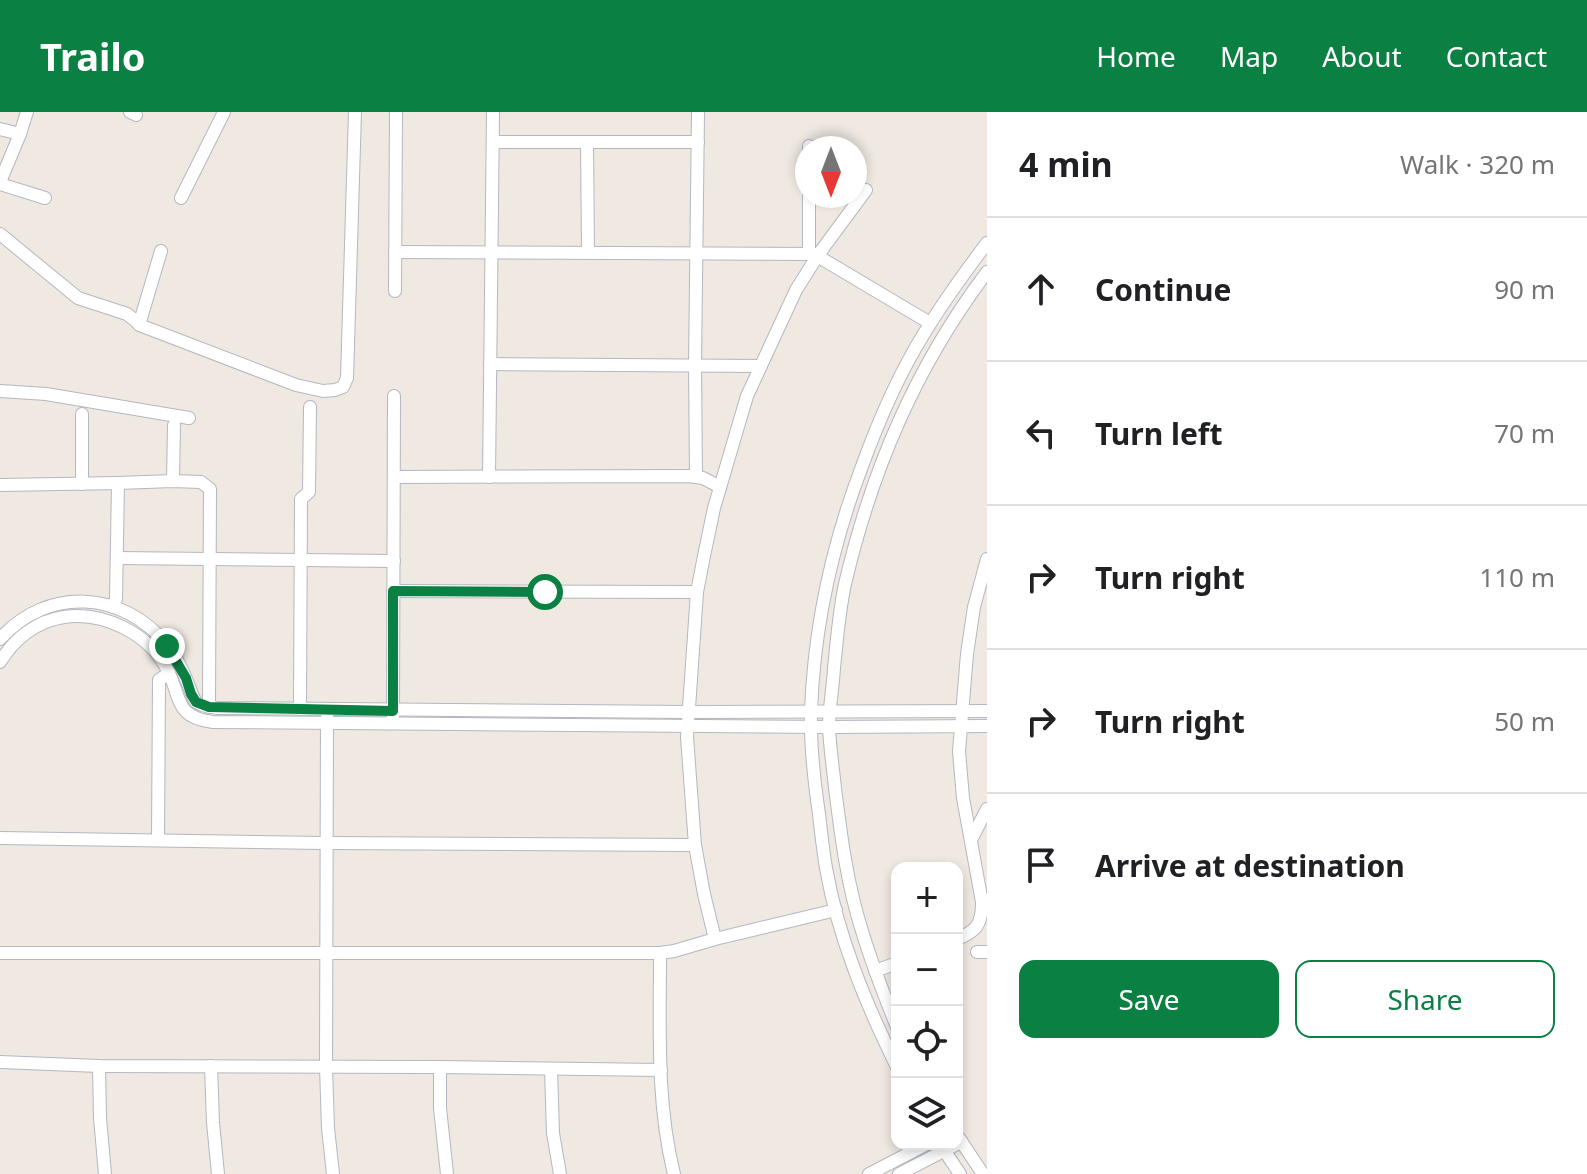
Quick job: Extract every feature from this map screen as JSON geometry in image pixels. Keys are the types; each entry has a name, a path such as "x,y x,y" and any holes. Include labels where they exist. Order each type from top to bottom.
{"street":[{"path":"27,112 0,183 45,198"},
{"path":"181,198 224,112"},
{"path":"0,234 78,298 127,314 139,325 296,385 323,391 335,390 343,387 347,378 355,112"},
{"path":"395,291 396,112"},
{"path":"489,477 493,112"},
{"path":"696,476 698,112"},
{"path":"0,129 20,134"},
{"path":"493,142 698,142"},
{"path":"587,142 588,252"},
{"path":"810,208 813,254"},
{"path":"715,939 695,845 688,719 697,592 720,487 747,396 813,254 851,208"},
{"path":"891,1055 857,978 826,869 816,793 811,711 825,589 838,537 874,434 897,383 930,323 987,243"},
{"path":"139,325 161,251"},
{"path":"395,252 813,254 930,323"},
{"path":"891,1012 861,928 839,824 829,727 845,586 872,489 890,439 938,344 987,272"},
{"path":"490,364 761,366"},
{"path":"0,391 46,394 189,418"},
{"path":"393,717 394,396"},
{"path":"300,709 301,499 309,492 310,407"},
{"path":"82,414 82,484"},
{"path":"173,481 174,425"},
{"path":"395,477 696,476 720,487"},
{"path":"0,485 173,481 201,482 210,489 209,707"},
{"path":"113,607 116,599 118,483"},
{"path":"117,558 394,561"},
{"path":"963,937 978,926 982,915 963,798 959,751 974,607 987,559"},
{"path":"393,591 697,592"},
{"path":"0,639 21,619 52,605 81,601 113,607 141,621 154,632 175,657 196,702 209,707 300,709 327,716"},
{"path":"0,662 29,630 55,618 79,615 106,620 130,632 151,649 169,673 186,712 199,720 213,722 327,716 688,719 812,727 987,726"},
{"path":"158,840 159,680 169,673"},
{"path":"688,719 811,711 987,711"},
{"path":"327,716 326,1067 333,1174"},
{"path":"971,840 987,809"},
{"path":"0,838 695,845"},
{"path":"0,953 660,953 836,910"},
{"path":"660,953 664,1119 674,1174"},
{"path":"875,971 891,965"},
{"path":"0,1062 99,1066 661,1070"},
{"path":"99,1066 105,1174"},
{"path":"211,1066 218,1174"},
{"path":"440,1067 440,1108 447,1174"},
{"path":"551,1069 553,1133 560,1174"},
{"path":"963,1145 983,1174"},
{"path":"869,1174 915,1150"},
{"path":"899,1174 939,1150"},
{"path":"943,1150 960,1174"}],"route":[{"path":"167,646 186,678 191,694 202,705 225,709 393,711 393,591 545,592"}]}
